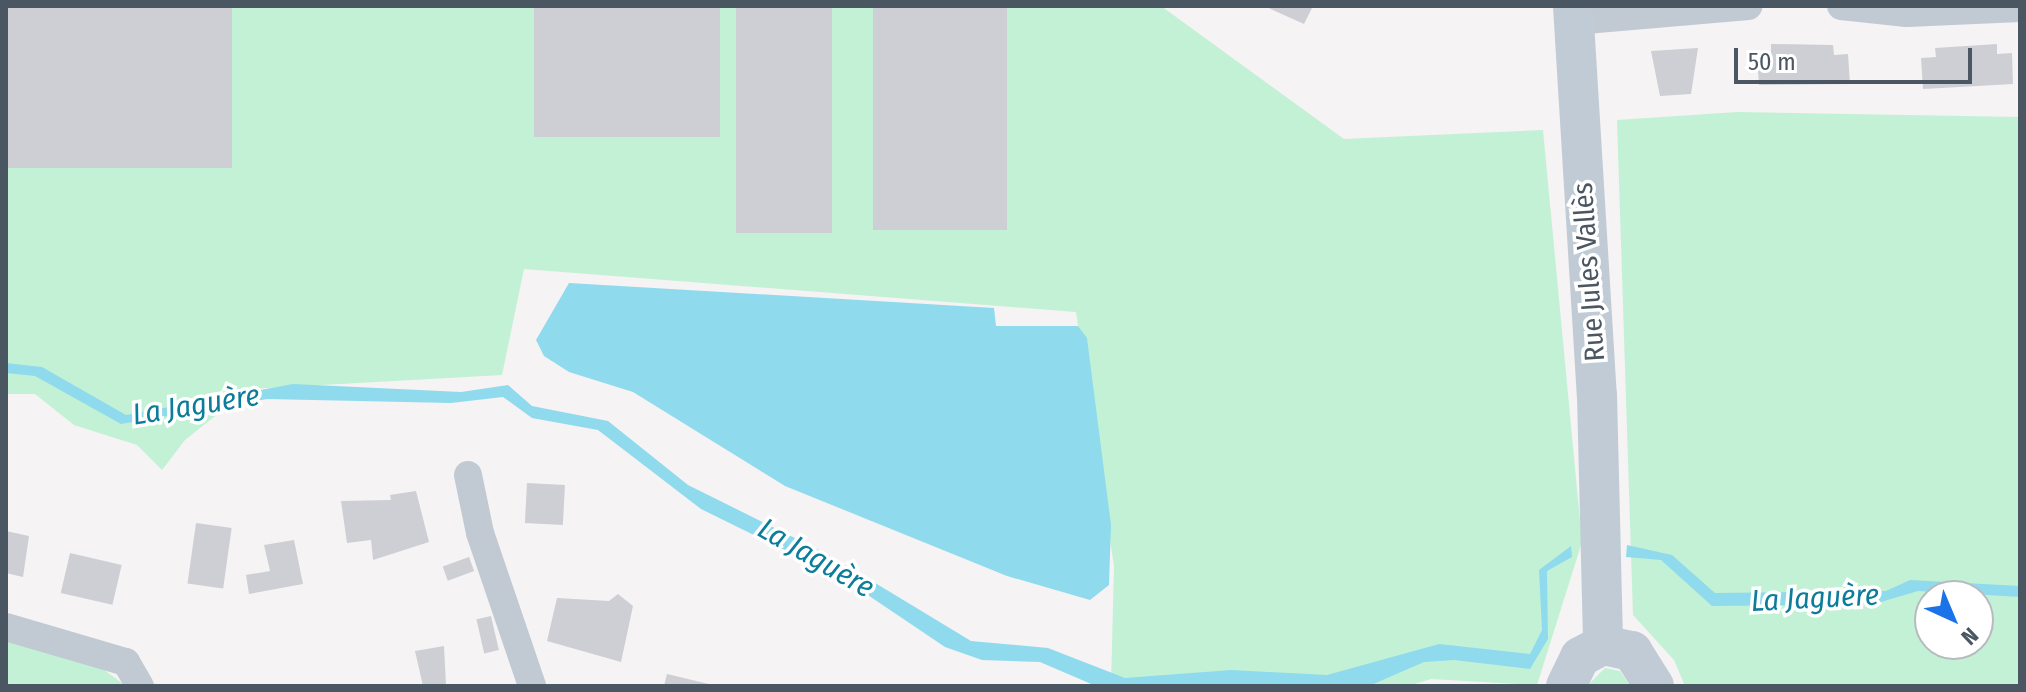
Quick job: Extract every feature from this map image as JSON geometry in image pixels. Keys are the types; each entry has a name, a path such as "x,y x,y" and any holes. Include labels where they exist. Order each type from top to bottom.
{"street":[{"path":"1574,14 1748,6"},
{"path":"1841,6 2005,8"},
{"name":"Rue Jules Vallès","path":"1574,14 1602,538 1603,645"},
{"path":"468,475 480,533 532,686"},
{"path":"6,627 126,662 140,686"},
{"path":"1566,686 1580,657 1603,645 1632,651 1654,686"}],"green space":[{"path":"6,6 1161,6 1344,139 1543,130 1582,542 1537,685 1431,679 1408,686 1111,686 1114,566 1076,312 524,269 502,375 249,389 185,440 162,470 137,445 74,425 35,394 6,394"},
{"path":"1737,112 2020,117 2020,686 1685,686 1674,660 1633,615 1617,120"},
{"path":"6,639 92,661 126,686 6,686"},
{"path":"1605,668 1620,671 1630,686 1587,686"}],"water":[{"path":"569,283 994,308 996,326 1078,326 1087,338 1111,525 1109,585 1090,600 1007,576 785,486 633,392 569,372 544,356 536,340"},
{"name":"La Jaguère","path":"6,363 42,367 126,415 293,384 461,392 508,385 532,406 608,421 688,485 829,555 971,641 1048,648 1125,678 1231,670 1327,675 1439,644 1530,654 1542,630 1539,570 1571,546 1572,557 1547,571 1548,639 1530,669 1454,660 1424,662 1369,686 1096,686 1040,662 982,660 945,647 847,581 701,509 598,430 532,418 503,397 451,403 267,399 121,424 35,376 6,373"},
{"name":"La Jaguère","path":"1627,545 1672,555 1715,593 1886,591 1910,580 1914,580 1914,592 1874,604 1712,606 1661,560 1626,557"},
{"path":"1994,585 2020,586 2020,597 1994,595"}],"building":[{"path":"6,6 232,6 232,168 6,168"},
{"path":"534,6 720,6 720,137 534,137"},
{"path":"736,6 832,6 832,233 736,233"},
{"path":"873,6 1007,6 1007,230 873,230"},
{"path":"1264,6 1313,6 1304,24"},
{"path":"1771,44 1833,45 1834,55 1848,54 1850,84 1759,85 1757,55 1771,54"},
{"path":"1997,44 1997,54 2012,53 2013,84 1923,89 1921,58 1936,57 1935,48"},
{"path":"1698,48 1691,94 1660,96 1651,51"},
{"path":"527,483 565,485 563,525 525,523"},
{"path":"416,491 429,542 373,560 371,540 347,543 341,501 391,500 390,495"},
{"path":"196,523 232,528 223,588 188,583"},
{"path":"6,531 29,536 23,577 6,573"},
{"path":"294,540 303,584 249,594 246,575 270,571 264,545"},
{"path":"70,553 122,565 112,605 61,593"},
{"path":"469,557 474,571 448,581 443,567"},
{"path":"618,594 633,606 621,662 547,641 557,598 609,601"},
{"path":"491,616 499,650 484,653 476,619"},
{"path":"444,646 446,686 423,686 415,651"},
{"path":"667,674 713,685 713,686 664,686"}]}
